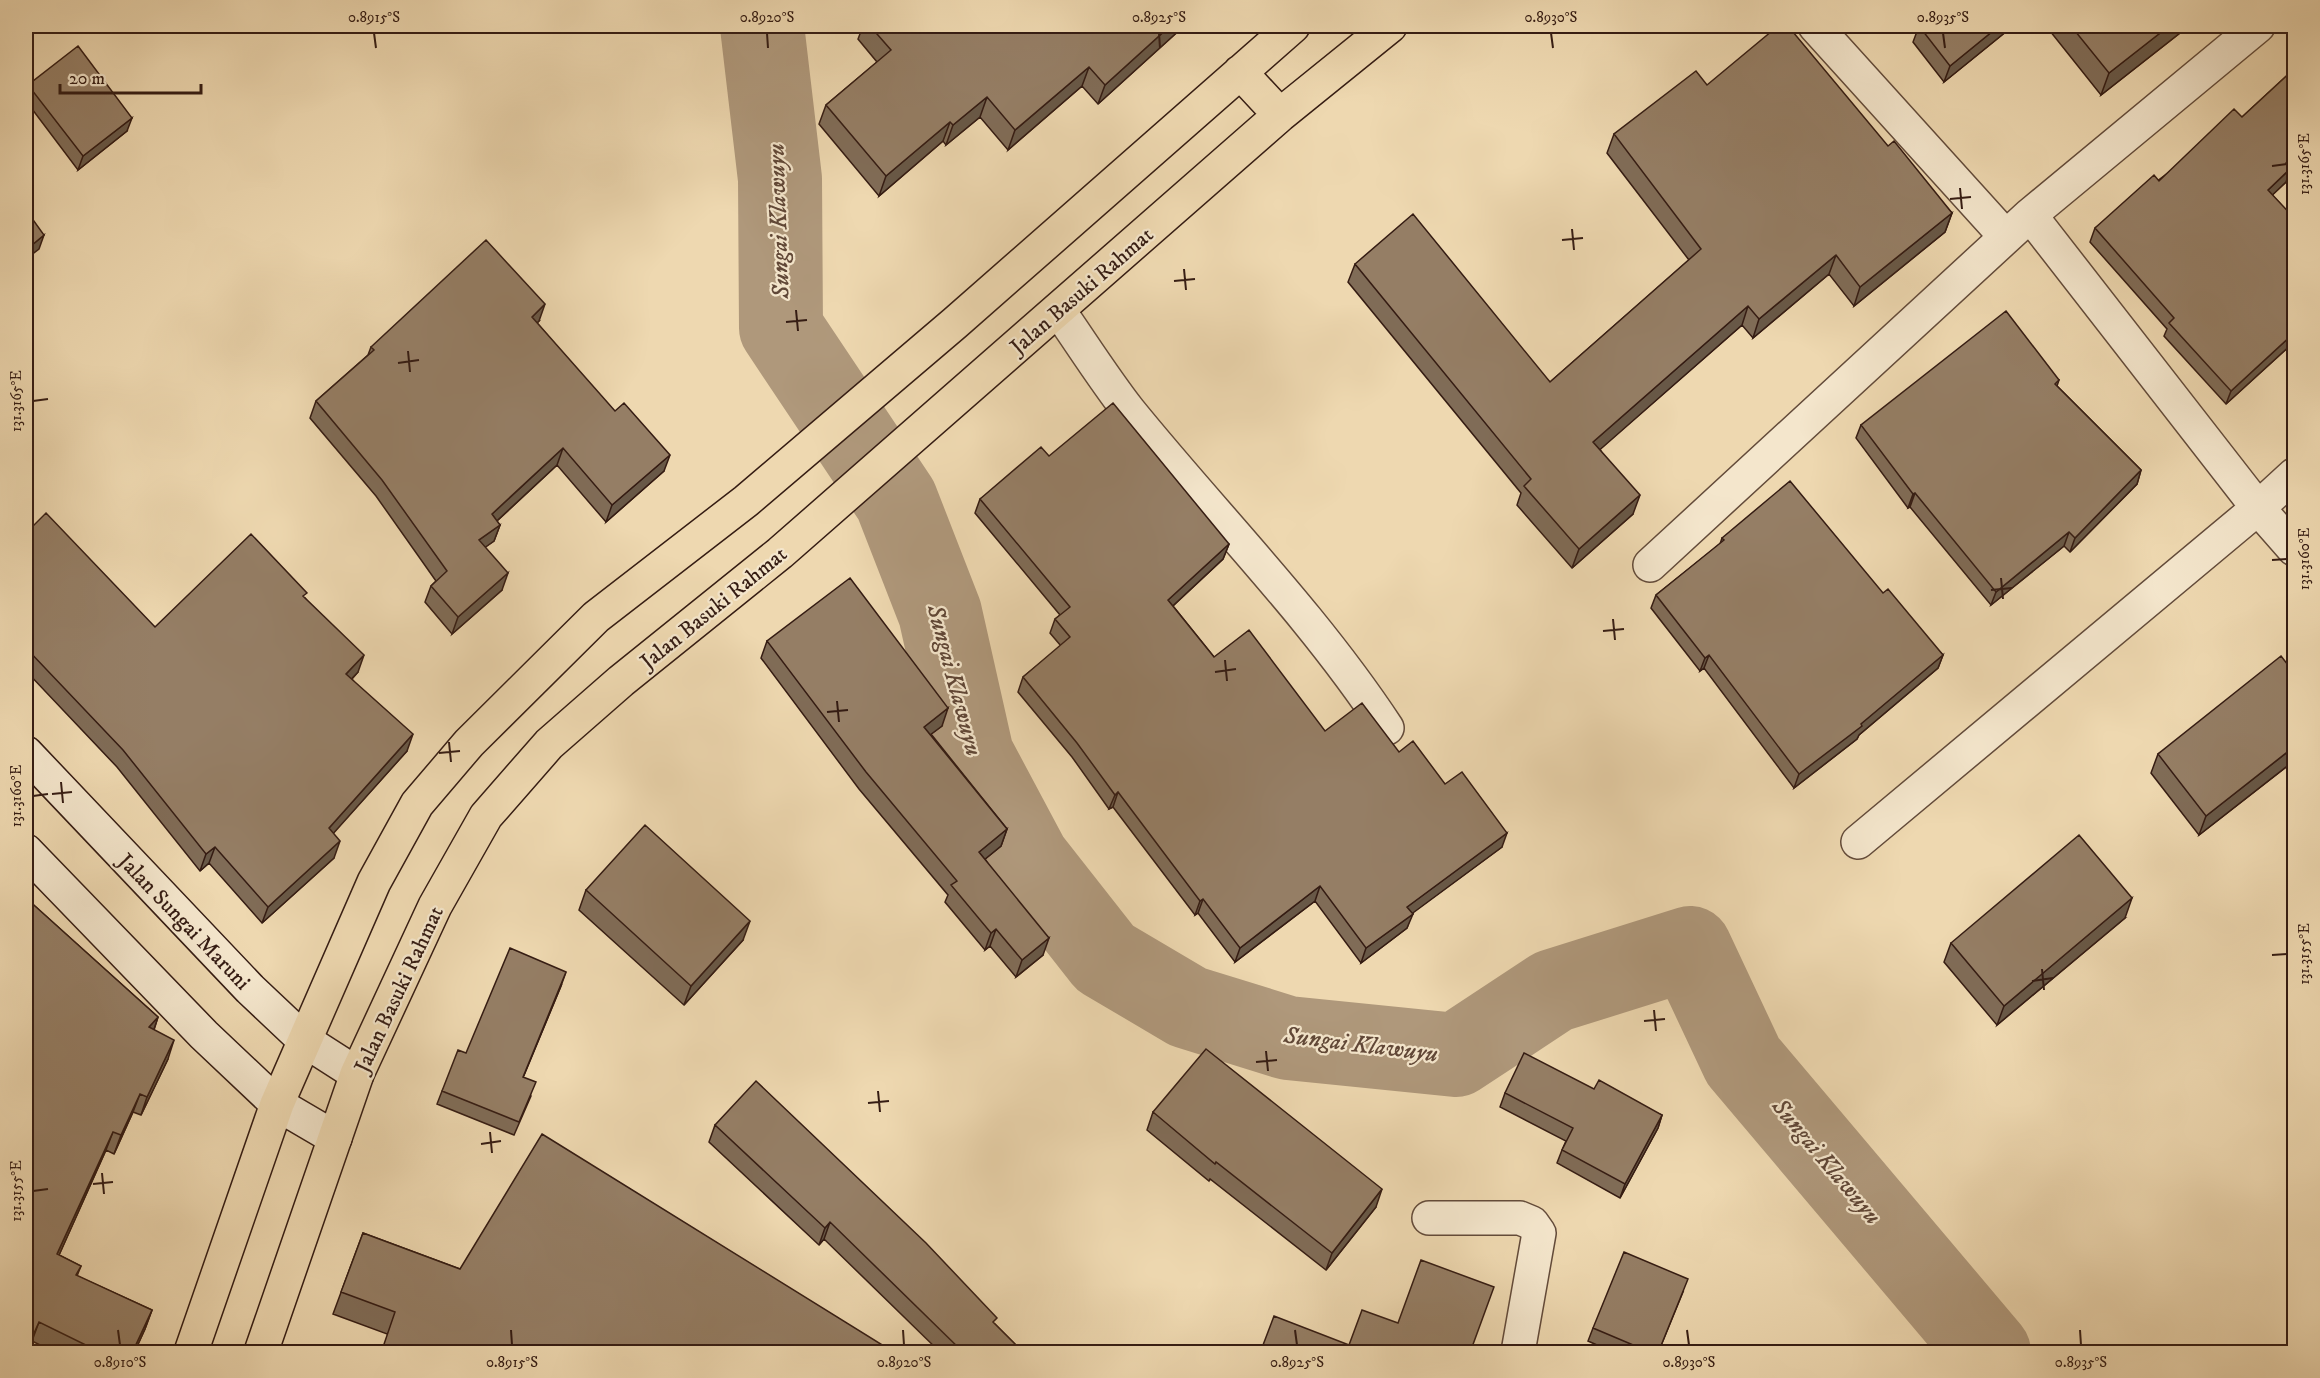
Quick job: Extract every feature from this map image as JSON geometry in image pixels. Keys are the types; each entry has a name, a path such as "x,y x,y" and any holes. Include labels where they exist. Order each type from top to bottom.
{"highway":[{"path":"191,1353 278,1104 304,1040 374,882 417,804 469,743 596,617 746,501 955,323 1293,26"},
{"name":"Jalan Basuki Rahmat","path":"261,1353 357,1074 435,906 486,816 549,744 621,681 780,553 1280,115 1390,26"},
{"path":"1240,72 1280,115"}],"street":[{"path":"1815,26 2006,237"},
{"path":"1650,565 2030,215 2258,26"},
{"path":"2030,215 2258,508 2295,549"},
{"path":"1059,310 1129,410 1360,686 1387,728"},
{"path":"1858,842 2295,475"},
{"name":"Jalan Sungai Maruni","path":"26,753 250,989 304,1040 357,1074"},
{"path":"26,851 204,1035 278,1104 335,1138"},
{"path":"1429,1218 1520,1218 1532,1223 1539,1233 1518,1353"}],"building":[{"path":"870,26 1170,26 1105,85 1089,67 1015,130 987,97 953,125 950,122 886,176 826,105 891,50"},
{"path":"1778,26 1788,26 1888,146 1894,141 1952,213 1860,287 1836,255 1759,319 1748,306 1593,442 1640,495 1579,549 1524,486 1531,479 1355,264 1413,214 1550,382 1701,249 1614,134 1696,71 1707,85"},
{"path":"1919,26 1999,26 1950,66"},
{"path":"2071,26 2169,26 2109,73"},
{"path":"78,46 132,118 83,156 28,85"},
{"path":"2295,68 2295,155 2286,163 2291,168 2268,190 2295,219 2295,332 2231,391 2169,323 2174,318 2095,228 2154,175 2159,181 2234,109 2242,117"},
{"path":"26,210 44,235 26,250"},
{"path":"486,240 545,304 532,317 615,411 624,403 670,455 612,505 563,448 492,514 500,525 479,540 508,573 458,617 431,586 447,571 382,480 316,401 374,350 371,347"},
{"path":"2006,311 2059,380 2055,384 2141,470 2075,538 2069,532 1996,592 1915,493 1913,494 1861,425"},
{"path":"1113,403 1229,544 1168,600 1214,657 1249,630 1325,731 1362,703 1399,752 1413,741 1445,784 1462,772 1507,833 1407,907 1413,914 1366,948 1320,886 1240,948 1203,899 1200,901 1118,792 1115,795 1077,743 1023,677 1070,637 1055,619 1070,607 980,499 1041,447 1049,456"},
{"path":"1790,481 1883,593 1888,589 1943,655 1861,724 1862,726 1799,774 1709,655 1705,658 1656,595 1724,540 1722,538"},
{"path":"46,513 155,627 251,534 307,593 303,596 364,655 346,674 413,734 329,828 340,841 268,907 215,847 206,854 123,750 26,648 26,533"},
{"path":"850,578 948,708 924,727 1007,829 979,852 1049,938 1022,960 996,929 991,933 951,885 957,881 866,772 767,641"},
{"path":"2281,656 2295,674 2295,746 2206,816 2158,754"},
{"path":"645,825 750,921 691,986 586,890"},
{"path":"2079,835 2132,898 2004,1006 1951,943"},
{"path":"26,898 158,1017 149,1027 174,1040 147,1097 140,1094 121,1135 113,1132 57,1254 81,1266 76,1275 152,1310 132,1353 102,1353 39,1322 26,1351"},
{"path":"510,948 566,972 523,1077 536,1082 519,1122 442,1091 458,1050 466,1053"},
{"path":"1206,1049 1382,1189 1332,1253 1216,1162 1215,1164 1153,1112"},
{"path":"1524,1053 1594,1089 1599,1080 1662,1115 1625,1184 1562,1150 1573,1128 1505,1093"},
{"path":"756,1081 926,1243 997,1318 993,1322 1024,1353 964,1353 830,1222 825,1228 715,1125"},
{"path":"542,1134 884,1346 880,1353 381,1353 395,1312 341,1292 363,1233 460,1269"},
{"path":"1624,1252 1688,1279 1658,1353 1652,1353 1593,1328"},
{"path":"1421,1260 1494,1287 1471,1350 1477,1353 1260,1353 1274,1316 1349,1345 1362,1310 1398,1323"}],"waterway":[{"name":"Sungai Klawuyu","path":"762,26 780,179 781,328 896,500 940,613 972,755 1028,860 1105,958 1188,1007 1288,1038 1456,1055 1553,991 1690,948 1743,1061 1989,1352"}]}
